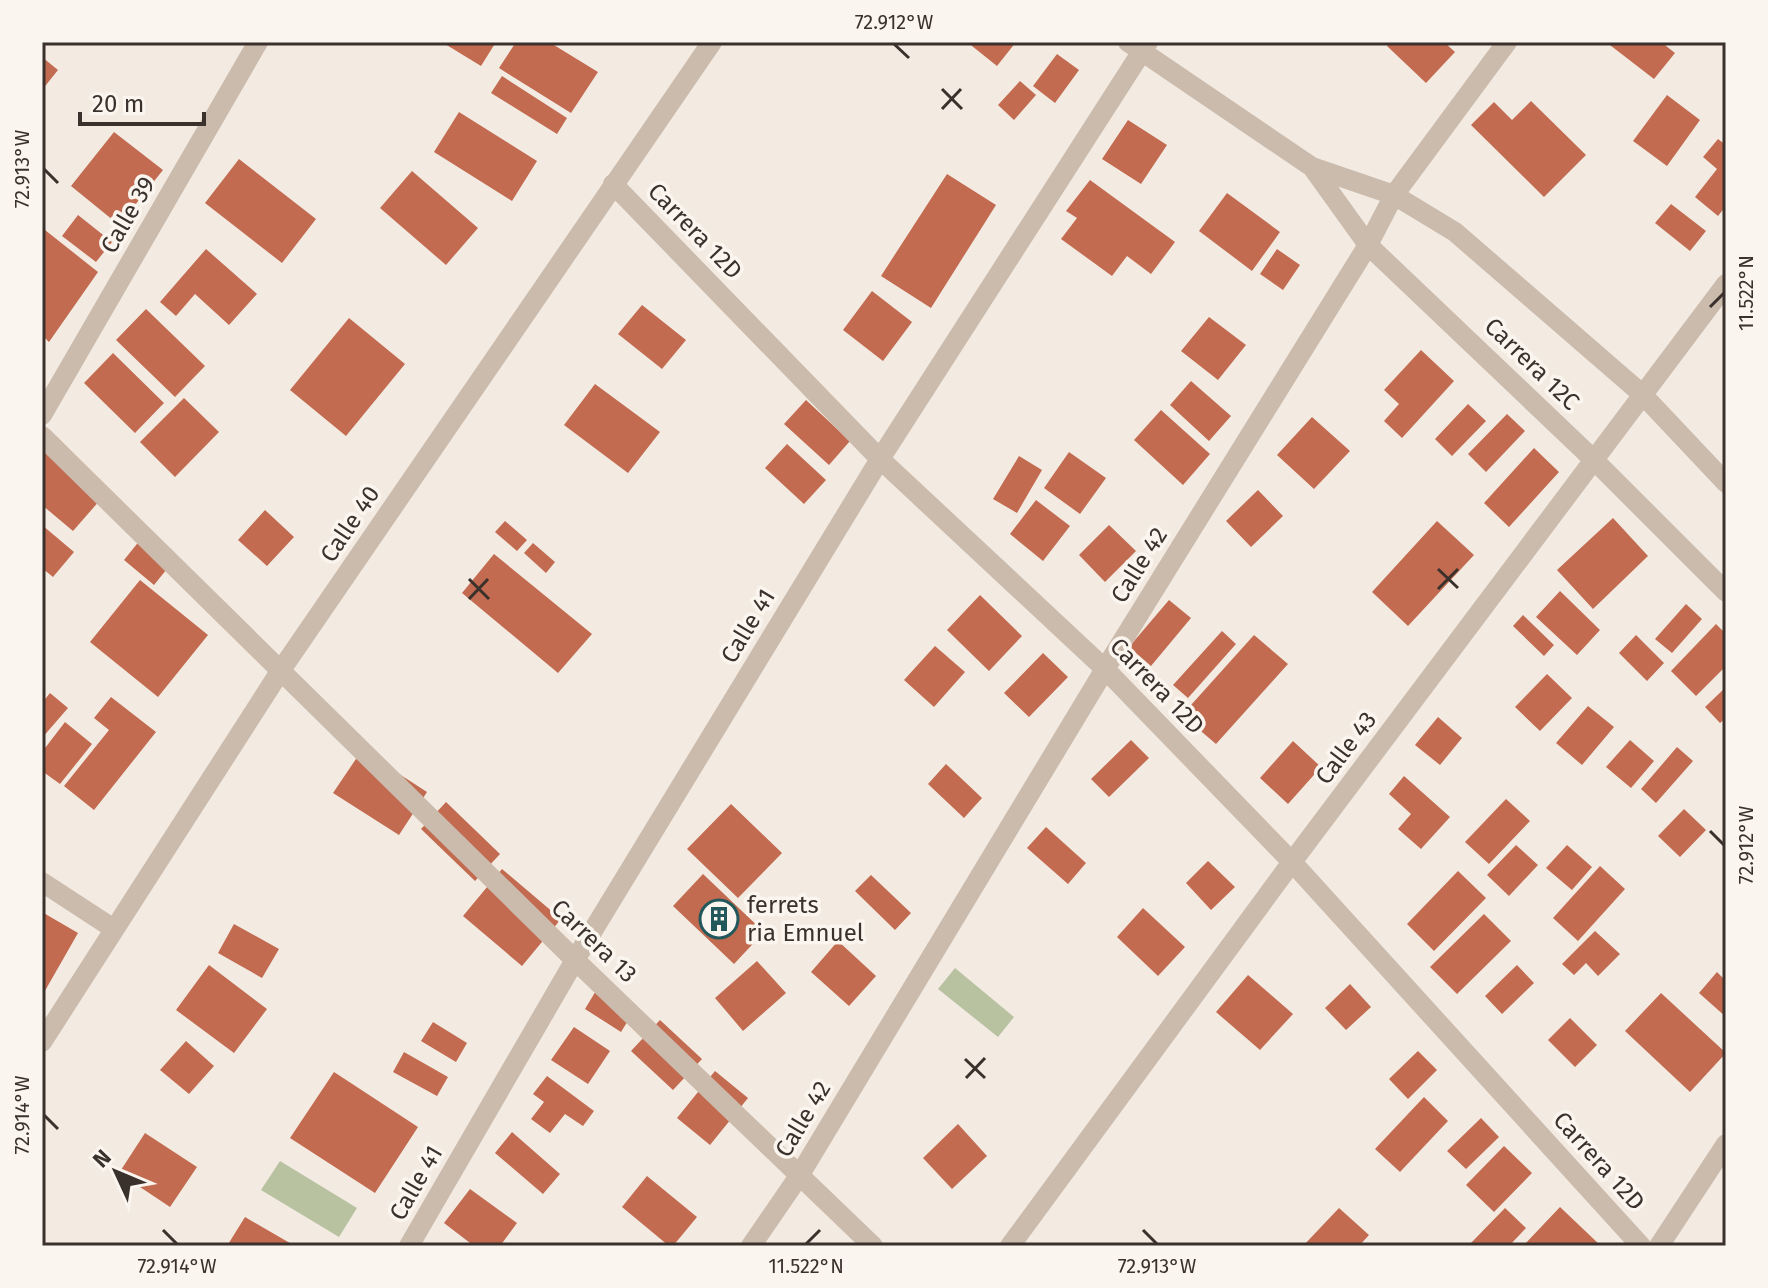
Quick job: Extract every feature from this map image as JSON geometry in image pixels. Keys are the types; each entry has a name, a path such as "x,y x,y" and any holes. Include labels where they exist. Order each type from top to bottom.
{"street":[{"name":"Calle 39","path":"42,415 258,42"},
{"name":"Calle 40","path":"42,1042 281,670 712,42"},
{"name":"Calle 42","path":"751,1246 799,1176 1105,669 1368,245 1394,195 1507,42"},
{"name":"Carrera 12C","path":"1139,45 1312,167 1394,195 1455,232 1642,394 1726,483"},
{"name":"Calle 41","path":"409,1246 575,960 880,459 1139,45"},
{"name":"Carrera 12C","path":"1312,167 1368,245 1594,460 1726,592"},
{"name":"Carrera 12D","path":"613,184 880,459 1105,669 1292,862 1641,1246"},
{"name":"Calle 43","path":"1010,1246 1292,862 1726,284"},
{"name":"Carrera 13","path":"42,436 575,960 873,1246"},
{"path":"42,882 114,929"},
{"path":"1659,1246 1726,1144"}],"green space":[{"path":"955,968 1014,1017 998,1037 938,989"},
{"path":"280,1161 357,1208 339,1237 261,1190"}],"building":[{"path":"446,42 496,42 481,66"},
{"path":"516,42 549,42 598,72 571,113 499,68"},
{"path":"967,42 1016,42 997,66"},
{"path":"1390,42 1444,42 1455,52 1426,83 1387,46"},
{"path":"1606,42 1661,42 1675,53 1654,79"},
{"path":"1057,54 1079,70 1055,103 1033,86"},
{"path":"42,57 58,70 42,90"},
{"path":"502,76 567,118 557,134 491,93"},
{"path":"1020,81 1036,95 1014,120 998,105"},
{"path":"1667,95 1700,120 1667,166 1633,141"},
{"path":"1531,101 1586,155 1544,197 1471,125 1494,102 1512,120"},
{"path":"459,112 537,161 512,201 434,152"},
{"path":"1128,120 1167,145 1141,184 1102,159"},
{"path":"114,132 163,170 119,225 71,186"},
{"path":"1718,139 1726,145 1726,206 1718,216 1695,197 1717,169 1703,157"},
{"path":"239,159 316,219 282,263 205,203"},
{"path":"412,171 478,228 446,265 380,208"},
{"path":"947,174 996,205 931,308 881,276"},
{"path":"1090,180 1175,242 1151,274 1127,256 1112,276 1061,239 1077,218 1066,211"},
{"path":"1227,193 1280,232 1252,271 1199,231"},
{"path":"1671,204 1706,231 1690,251 1655,223"},
{"path":"78,215 112,242 96,262 62,236"},
{"path":"45,230 98,272 49,342 42,335 42,234"},
{"path":"206,249 257,294 229,325 195,294 176,316 160,302"},
{"path":"1277,249 1300,265 1283,290 1260,274"},
{"path":"872,291 912,322 883,361 843,330"},
{"path":"642,305 686,340 662,369 618,334"},
{"path":"146,309 205,366 175,397 116,340"},
{"path":"1209,317 1246,345 1218,380 1181,351"},
{"path":"349,318 405,364 346,436 290,390"},
{"path":"1421,350 1454,381 1402,438 1384,421 1399,404 1384,390"},
{"path":"113,353 164,403 135,433 84,383"},
{"path":"1191,381 1231,416 1209,441 1170,405"},
{"path":"595,384 660,432 628,473 564,425"},
{"path":"184,398 219,432 175,477 140,442"},
{"path":"806,400 850,441 829,465 784,424"},
{"path":"1468,404 1486,421 1452,456 1435,439"},
{"path":"1161,410 1210,454 1183,485 1134,440"},
{"path":"1507,414 1525,431 1486,472 1468,454"},
{"path":"1312,417 1350,451 1314,489 1277,455"},
{"path":"57,437 108,491 73,531 42,505 42,456"},
{"path":"787,444 826,480 804,504 765,468"},
{"path":"1534,448 1559,472 1509,527 1484,503"},
{"path":"1069,452 1106,478 1080,514 1044,488"},
{"path":"1019,456 1042,470 1017,513 993,499"},
{"path":"1258,490 1283,516 1251,547 1226,521"},
{"path":"1036,500 1070,526 1043,561 1010,534"},
{"path":"265,510 294,537 267,566 238,540"},
{"path":"1613,518 1648,556 1593,609 1557,570"},
{"path":"505,521 527,540 517,551 495,532"},
{"path":"1437,521 1474,555 1408,626 1372,592"},
{"path":"42,525 74,552 53,577 42,568"},
{"path":"1109,525 1136,551 1105,582 1079,555"},
{"path":"145,534 175,559 154,585 124,560"},
{"path":"533,543 555,562 546,573 524,553"},
{"path":"494,554 592,634 558,673 462,593"},
{"path":"140,580 208,635 158,697 90,642"},
{"path":"1560,591 1600,630 1577,655 1536,617"},
{"path":"980,595 1022,636 989,671 947,630"},
{"path":"1169,600 1191,618 1151,666 1129,647"},
{"path":"1686,604 1702,619 1672,653 1655,639"},
{"path":"1523,615 1554,645 1544,656 1513,626"},
{"path":"1716,624 1726,634 1726,666 1696,696 1671,671"},
{"path":"1222,631 1236,644 1188,698 1173,685"},
{"path":"1254,635 1288,664 1216,744 1182,715"},
{"path":"1636,635 1664,663 1647,681 1619,653"},
{"path":"935,646 965,672 934,707 904,680"},
{"path":"1043,653 1068,677 1029,717 1004,693"},
{"path":"1547,674 1572,698 1540,731 1515,707"},
{"path":"1726,687 1726,718 1720,723 1705,707"},
{"path":"50,693 68,708 42,738 42,703"},
{"path":"111,697 156,732 94,810 64,786 109,730 94,718"},
{"path":"1588,706 1614,727 1582,765 1556,743"},
{"path":"1438,717 1462,738 1440,765 1415,745"},
{"path":"65,722 92,744 60,784 42,771 42,752"},
{"path":"1131,740 1149,758 1109,797 1091,779"},
{"path":"1630,740 1654,761 1631,788 1606,767"},
{"path":"1293,741 1321,767 1288,804 1260,778"},
{"path":"1677,747 1693,761 1656,803 1641,789"},
{"path":"362,750 427,792 399,835 333,793"},
{"path":"946,764 982,798 964,818 928,784"},
{"path":"1404,776 1450,817 1421,849 1398,829 1411,814 1389,794"},
{"path":"1506,799 1530,821 1489,864 1465,842"},
{"path":"446,802 500,854 475,881 421,829"},
{"path":"731,804 782,853 738,898 687,849"},
{"path":"1684,809 1706,830 1680,857 1658,836"},
{"path":"1046,827 1086,863 1068,884 1027,848"},
{"path":"1516,845 1538,865 1509,896 1487,875"},
{"path":"1567,845 1592,867 1572,890 1546,868"},
{"path":"1208,861 1235,887 1211,910 1186,883"},
{"path":"1600,866 1625,889 1578,941 1553,918"},
{"path":"502,869 561,919 522,966 463,916"},
{"path":"1458,871 1486,898 1434,951 1407,924"},
{"name":"ferrets ria Emnuel","path":"703,874 764,932 734,964 673,906"},
{"path":"871,875 911,913 895,930 855,891"},
{"path":"1143,908 1185,947 1158,976 1117,937"},
{"path":"42,912 78,933 42,996"},
{"path":"1484,914 1511,941 1457,994 1430,967"},
{"path":"234,924 279,949 262,978 218,953"},
{"path":"1595,931 1620,954 1598,976 1586,963 1574,975 1562,964"},
{"path":"838,941 876,976 849,1006 811,972"},
{"path":"757,961 786,993 743,1031 715,998"},
{"path":"209,965 267,1009 234,1053 176,1010"},
{"path":"1517,965 1534,983 1502,1014 1485,996"},
{"path":"1717,972 1726,981 1726,1017 1699,993"},
{"path":"1248,975 1293,1014 1260,1050 1216,1012"},
{"path":"600,984 637,1006 621,1032 585,1009"},
{"path":"1350,984 1371,1007 1346,1030 1325,1008"},
{"path":"1661,993 1726,1053 1690,1092 1625,1031"},
{"path":"1570,1018 1597,1045 1575,1067 1548,1040"},
{"path":"660,1020 702,1059 673,1090 631,1051"},
{"path":"433,1022 467,1043 456,1062 421,1041"},
{"path":"574,1027 610,1051 588,1084 551,1060"},
{"path":"186,1041 214,1066 189,1094 160,1070"},
{"path":"1418,1051 1437,1070 1408,1099 1389,1079"},
{"path":"404,1052 448,1077 437,1096 393,1072"},
{"path":"715,1071 748,1098 710,1145 677,1118"},
{"path":"334,1072 418,1127 375,1193 290,1138"},
{"path":"547,1076 594,1111 583,1126 565,1114 550,1133 531,1119 544,1102 533,1094"},
{"path":"1424,1097 1448,1121 1400,1172 1375,1149"},
{"path":"1481,1118 1499,1137 1466,1169 1447,1151"},
{"path":"958,1124 987,1156 952,1189 923,1158"},
{"path":"512,1132 560,1174 543,1194 495,1153"},
{"path":"145,1133 197,1167 170,1207 119,1173"},
{"path":"1504,1146 1532,1173 1494,1212 1466,1185"},
{"path":"647,1176 697,1217 673,1246 669,1246 622,1207"},
{"path":"470,1189 517,1223 500,1246 474,1246 444,1223"},
{"path":"1560,1207 1601,1246 1523,1246"},
{"path":"1339,1208 1369,1235 1359,1246 1303,1246"},
{"path":"1505,1208 1526,1228 1509,1246 1472,1246 1470,1244"},
{"path":"245,1217 295,1246 227,1246"}],"place":[{"name":"ferrets ria Emnuel","path":"719,919"}]}
